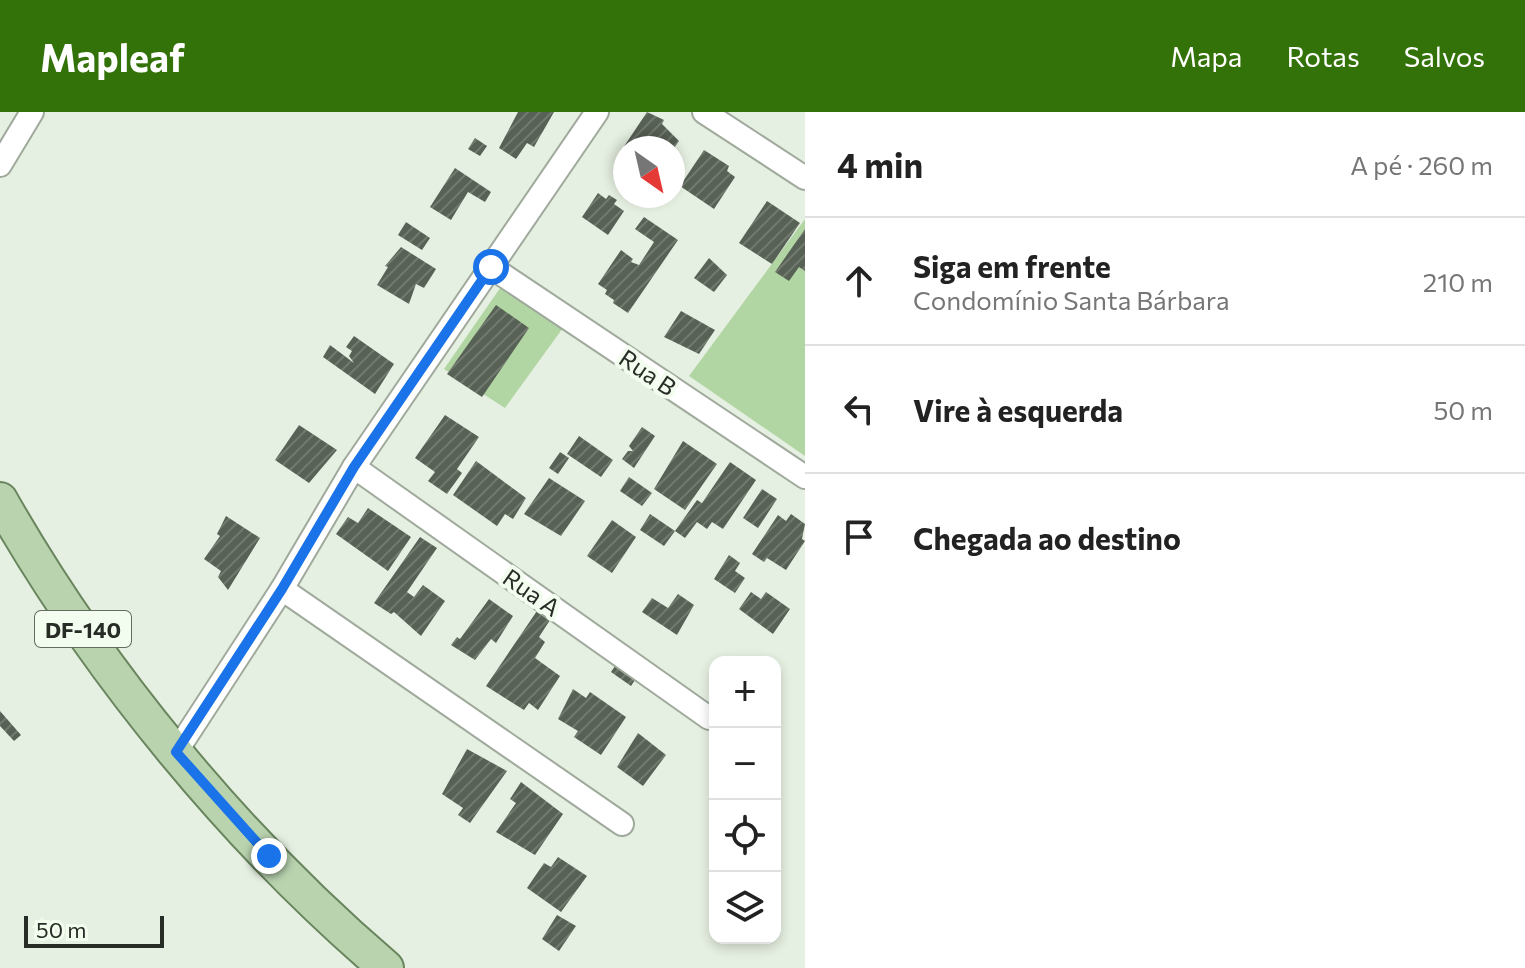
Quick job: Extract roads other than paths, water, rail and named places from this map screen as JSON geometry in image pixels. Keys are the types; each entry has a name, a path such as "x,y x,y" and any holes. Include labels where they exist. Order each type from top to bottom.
{"main road":[{"name":"DF-140","path":"0,500 26,546 93,644 176,752 269,856 386,968"},
{"name":"DF-140","path":"0,544 77,660 158,764 252,869 353,968"}],"street":[{"path":"0,165 32,112"},
{"path":"176,752 282,589 354,467 597,112"},
{"path":"704,112 805,178"},
{"name":"Rua B","path":"491,267 805,477"},
{"name":"Rua A","path":"354,467 709,718"},
{"path":"282,589 622,824"}]}
